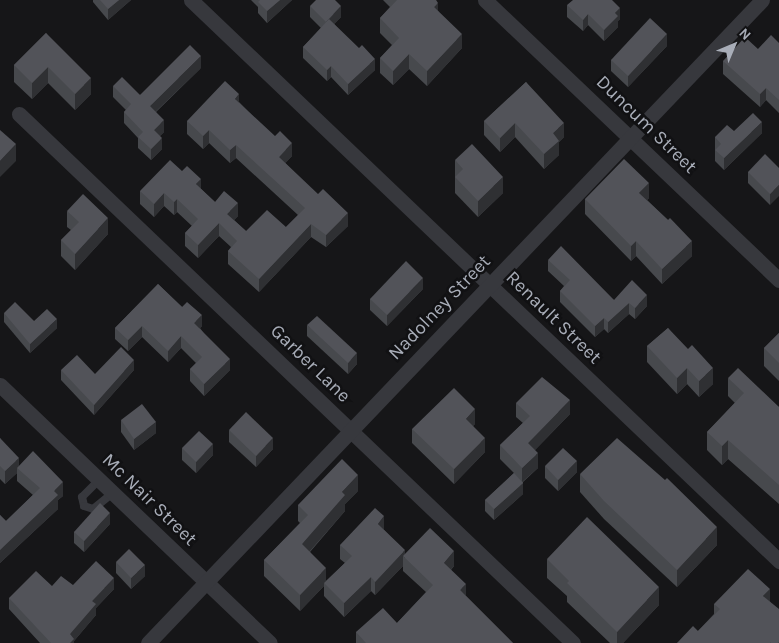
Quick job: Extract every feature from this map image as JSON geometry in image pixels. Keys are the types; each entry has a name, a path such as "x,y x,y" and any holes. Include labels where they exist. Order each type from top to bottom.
{"street":[{"name":"Renault Street","path":"191,0 779,559"},
{"name":"Duncum Street","path":"485,0 779,280"},
{"name":"Nadolney Street","path":"148,643 762,0"},
{"name":"Garber Lane","path":"19,114 574,643"},
{"name":"Mc Nair Street","path":"0,386 270,643"}],"lane":[{"path":"99,480 86,491 82,502 84,506 93,510 113,493"}],"building":[{"path":"100,0 119,0 108,9"},
{"path":"260,0 280,0 267,11 258,2"},
{"path":"316,0 335,0 341,6 326,22 310,6"},
{"path":"397,0 436,0 438,3 434,7 462,34 427,71 409,54 393,71 380,58 399,38 380,18"},
{"path":"573,0 612,0 620,8 615,13 618,16 604,30 588,14 583,20 567,5"},
{"path":"650,18 667,34 628,76 611,60"},
{"path":"329,19 359,48 362,45 375,59 348,84 331,66 327,70 303,47"},
{"path":"46,33 91,78 75,94 48,67 32,83 14,65"},
{"path":"771,35 779,43 779,100 766,88 760,94 723,61 745,37 758,49"},
{"path":"190,45 201,56 150,106 164,120 154,130 162,138 151,149 138,137 143,132 124,112 131,104 113,86 122,77 140,95"},
{"path":"225,81 239,94 235,99 275,136 280,131 292,143 279,157 318,194 323,189 348,213 326,235 311,224 259,279 228,251 237,241 219,223 198,245 185,233 198,219 177,199 174,202 164,193 154,204 140,191 170,160 182,171 187,166 201,179 196,184 215,202 224,191 238,203 227,214 246,231 267,210 286,227 305,208 236,145 230,150 209,130 203,136 187,121"},
{"path":"526,82 564,123 553,133 559,141 544,154 515,123 500,138 484,121"},
{"path":"753,113 762,122 724,158 715,150 721,144 715,137 727,125 734,131"},
{"path":"0,130 16,144 0,161"},
{"path":"472,144 503,177 478,201 455,177 463,169 455,160"},
{"path":"765,154 779,168 779,185 770,194 748,172"},
{"path":"624,159 649,183 639,193 668,220 670,218 692,241 662,269 636,241 631,246 585,199"},
{"path":"83,194 108,218 75,254 61,240 79,222 67,211"},
{"path":"561,246 614,300 632,280 647,295 635,308 629,303 608,322 604,318 595,326 560,291 570,280 548,260"},
{"path":"406,261 423,278 387,315 370,299"},
{"path":"158,284 182,307 187,302 202,315 194,323 230,359 204,384 190,369 202,357 181,336 168,351 142,326 128,340 115,328"},
{"path":"15,302 34,321 47,309 57,319 30,344 4,313"},
{"path":"317,316 357,353 348,363 307,325"},
{"path":"668,328 688,349 692,345 713,368 699,381 687,368 677,378 647,346"},
{"path":"779,333 779,363 764,348"},
{"path":"121,347 134,360 94,405 61,370 77,355 95,374"},
{"path":"738,368 779,407 779,485 728,440 722,446 707,432 744,393 728,378"},
{"path":"542,377 570,400 528,443 538,453 522,468 500,445 530,416 516,403"},
{"path":"454,388 475,409 466,419 485,438 454,469 412,429"},
{"path":"142,404 156,422 134,439 121,420"},
{"path":"246,412 273,438 256,456 229,430"},
{"path":"199,431 213,444 196,462 182,448"},
{"path":"0,438 19,458 5,471 0,466"},
{"path":"617,438 665,480 667,478 717,527 677,570 604,501 580,474"},
{"path":"563,448 577,461 558,480 545,466"},
{"path":"33,451 63,482 54,491 58,495 0,550 0,515 6,521 40,488 17,468"},
{"path":"342,459 358,475 342,492 345,495 302,544 326,568 300,595 264,560 308,515 298,505"},
{"path":"514,473 523,483 494,509 485,500"},
{"path":"100,503 110,513 84,541 74,532"},
{"path":"375,508 384,516 378,524 405,550 375,582 371,577 344,603 324,583 352,556 340,545"},
{"path":"587,517 659,587 617,632 567,583 569,581 547,559"},
{"path":"430,528 454,551 444,563 466,584 460,590 513,643 366,643 356,632 383,608 397,623 433,585 403,556"},
{"path":"129,549 145,565 131,578 116,562"},
{"path":"96,561 114,578 92,601 96,604 70,634 74,639 70,643 51,643 9,598 36,571 52,586 61,576 73,585"},
{"path":"748,569 770,589 763,596 779,609 779,642 677,643 693,626 698,631 720,609 714,604"}]}
